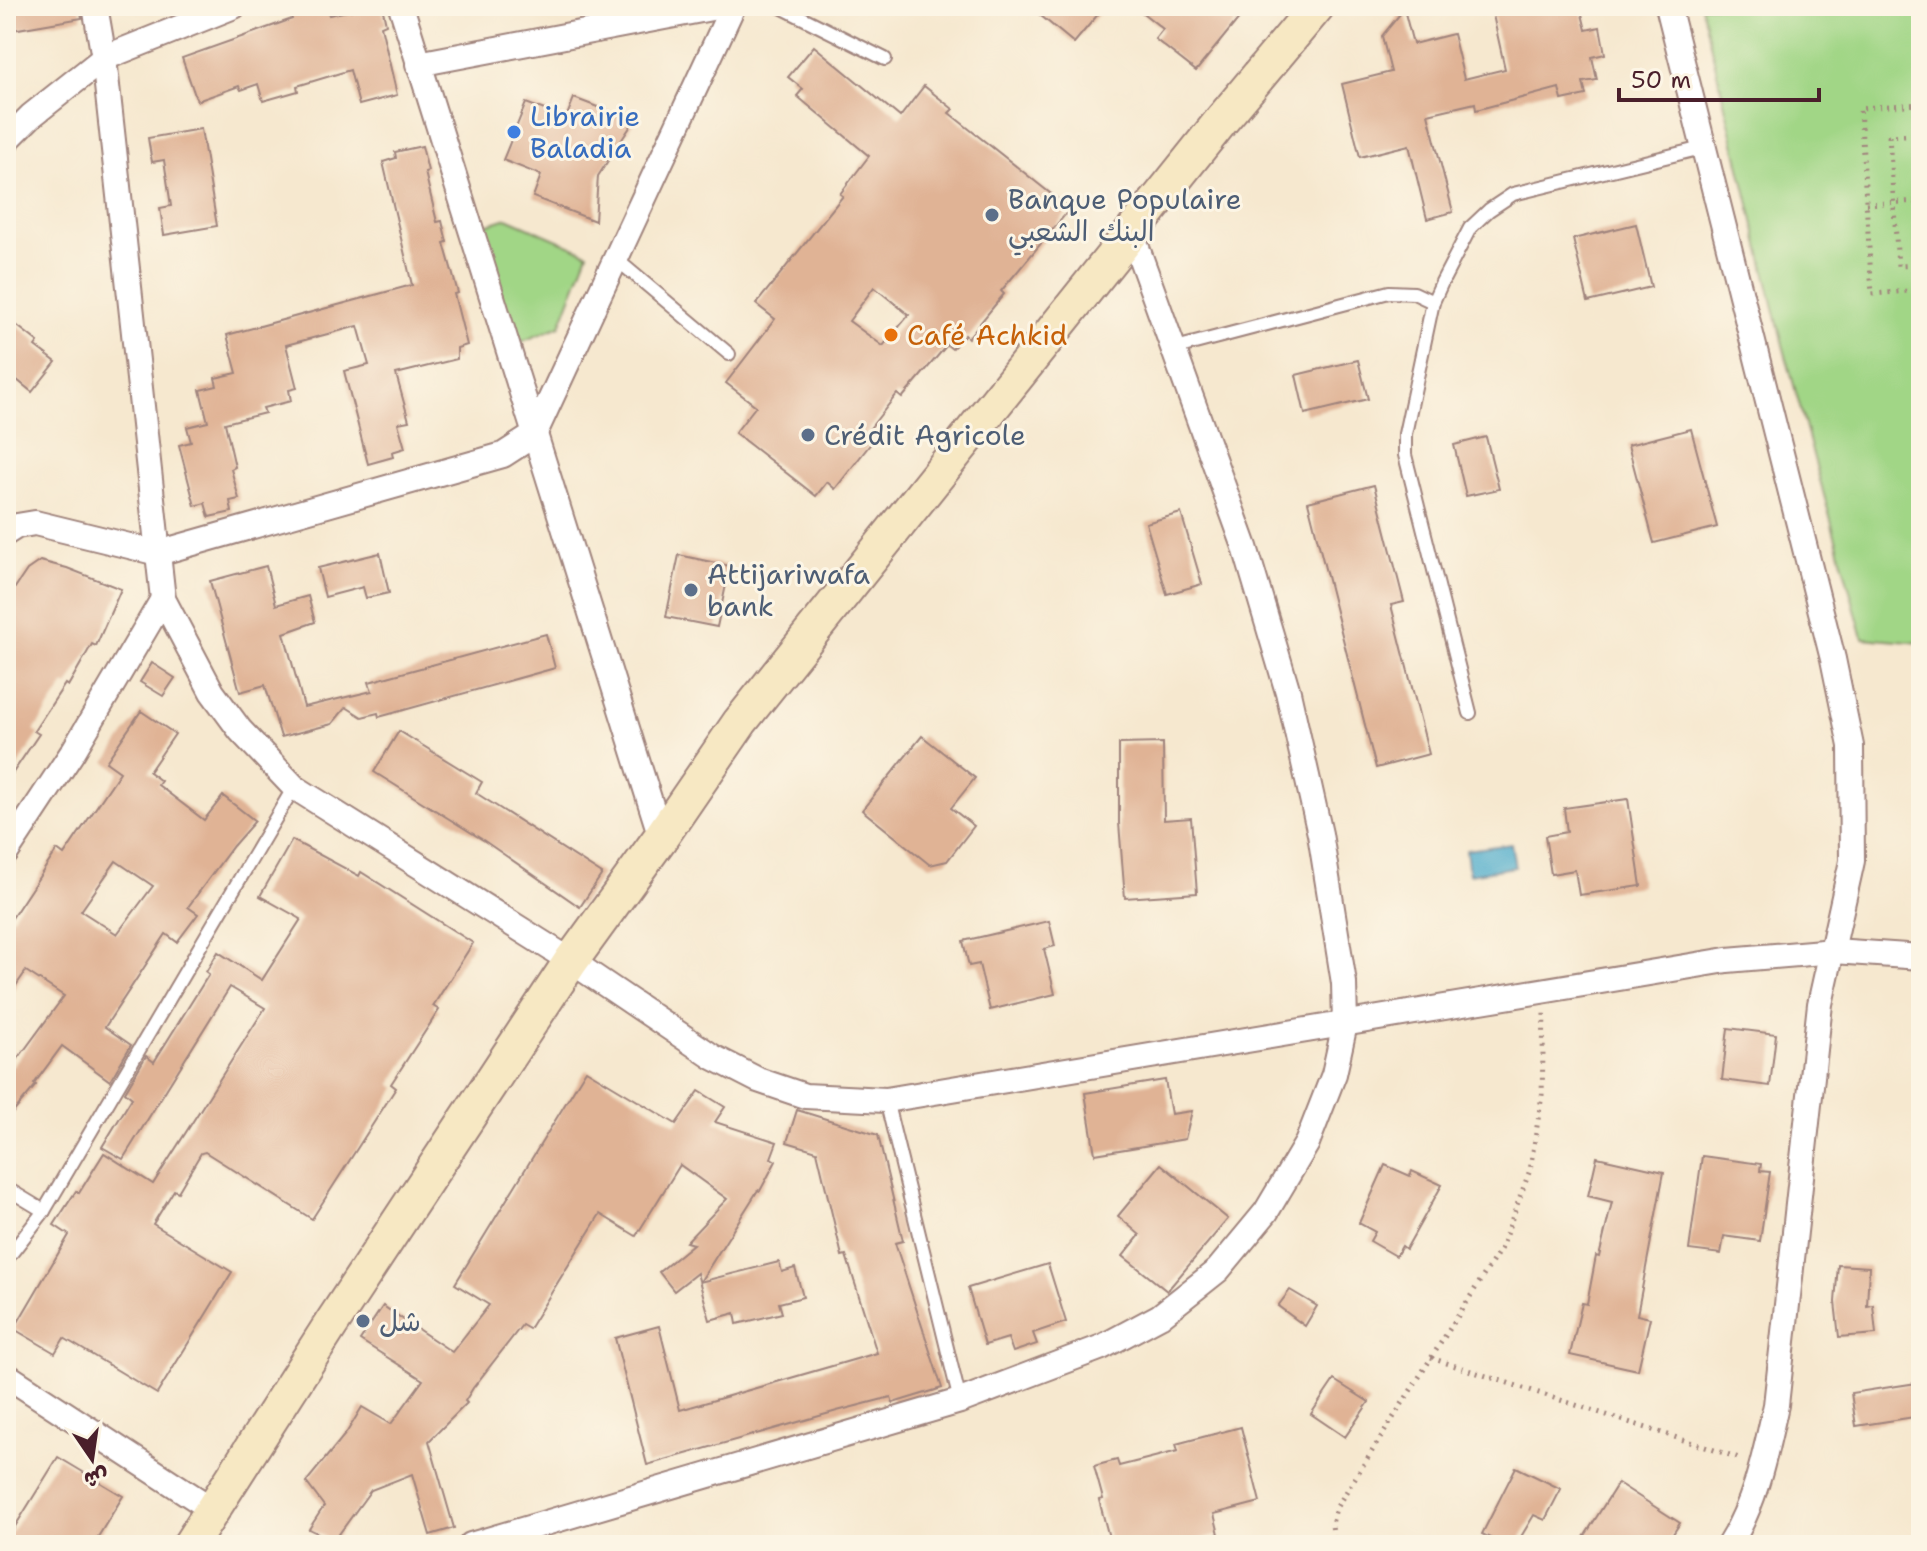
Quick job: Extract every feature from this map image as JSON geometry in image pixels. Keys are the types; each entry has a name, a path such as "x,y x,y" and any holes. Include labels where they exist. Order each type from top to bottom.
{"main road":[{"path":"190,1545 330,1326 571,961 740,722 1221,121 1317,6"}],"street":[{"path":"95,6 104,58 163,599 212,692 240,730 294,787 571,961 713,1057 758,1080 805,1096 886,1100 1727,960 1834,951 1921,957"},
{"path":"6,141 31,116 104,58 234,6"},
{"path":"401,6 661,837"},
{"path":"418,64 722,6"},
{"path":"6,533 17,526 35,523 158,553 503,455 534,435 733,6"},
{"path":"1668,6 1830,644 1851,746 1852,861 1820,1004 1776,1405 1763,1466 1746,1519 1729,1545"},
{"path":"471,1545 960,1401 1102,1347 1160,1316 1218,1270 1266,1212 1307,1143 1334,1074 1345,1024 1344,983 1327,875 1288,692 1245,547 1132,234"},
{"path":"6,853 74,750 163,599"},
{"path":"6,1375 213,1510"}],"lane":[{"path":"779,6 885,59"},
{"path":"1470,713 1405,455 1405,434 1433,302 1470,228 1513,194 1702,148"},
{"path":"616,259 729,354"},
{"path":"1172,349 1389,292 1414,293 1433,302"},
{"path":"6,1260 44,1211 294,787"},
{"path":"886,1100 960,1401"},
{"path":"6,1188 44,1211"}],"path":[{"path":"1921,104 1860,108 1872,294 1921,290"},
{"path":"1921,134 1889,136 1898,266 1921,265"},
{"path":"1866,204 1921,201"},
{"path":"1334,1545 1332,1524 1336,1508 1501,1248 1530,1170 1542,1095 1545,991"},
{"path":"1431,1358 1763,1466"}],"green space":[{"path":"1701,6 1921,6 1921,643 1863,638 1783,345"},
{"path":"507,218 588,253 560,326 514,345 483,226"}],"water":[{"path":"1511,844 1515,867 1469,874 1466,850"}],"building":[{"path":"8,6 80,6 82,18 12,30"},
{"path":"326,6 329,15 382,6 386,24 381,26 397,95 359,105 350,70 297,86 298,91 263,101 258,84 241,90 239,86 197,101 182,58 292,19 290,10"},
{"path":"1029,6 1105,6 1074,43"},
{"path":"1134,6 1249,6 1196,71 1155,39 1163,29"},
{"path":"1491,6 1580,6 1586,30 1600,27 1605,54 1592,57 1597,80 1583,82 1586,95 1562,100 1559,88 1476,110 1475,103 1428,114 1453,212 1427,219 1409,145 1360,157 1342,84 1391,72 1382,36 1404,9 1413,44 1453,34 1464,79 1505,69"},
{"path":"814,46 900,117 924,86 953,109 949,113 1070,209 1001,291 1004,294 968,338 965,335 952,349 947,345 902,398 897,394 864,436 872,442 835,489 827,482 816,496 735,433 756,406 726,383 775,319 756,304 843,196 840,194 869,156 797,96 803,89 788,77","holes":["874,287 909,315 883,346 849,321"]},
{"path":"574,98 634,121 598,176 595,221 533,197 541,175 503,160 526,103 566,118"},
{"path":"201,129 217,226 164,235 160,208 171,206 164,160 152,162 148,138"},
{"path":"422,146 437,222 442,221 447,242 444,243 458,293 454,294 467,345 457,348 457,359 396,374 409,421 398,423 405,448 392,452 393,457 368,464 344,371 369,365 358,326 286,345 297,388 289,390 291,401 263,408 265,413 225,423 235,467 231,469 239,499 230,501 232,512 209,517 205,503 195,506 179,445 191,442 187,427 208,422 200,390 217,386 215,378 237,373 227,335 412,285 383,162 396,158 395,152"},
{"path":"1636,224 1651,287 1588,302 1573,239"},
{"path":"6,317 38,342 35,346 56,362 32,392 6,371"},
{"path":"1358,360 1368,399 1305,414 1296,375"},
{"path":"1691,429 1717,527 1654,543 1628,445"},
{"path":"1486,437 1499,489 1466,496 1454,445"},
{"path":"1374,485 1404,602 1391,605 1429,754 1376,768 1308,502"},
{"path":"1181,513 1202,584 1167,594 1146,523"},
{"path":"380,553 389,593 366,598 363,587 325,597 318,568"},
{"path":"679,555 730,566 717,627 666,617"},
{"path":"40,561 121,589 96,646 92,644 68,686 65,684 34,731 39,734 6,783 6,601 27,570"},
{"path":"266,566 276,605 308,596 315,622 284,633 304,707 372,691 369,682 546,634 555,668 379,717 378,713 362,717 346,707 332,724 281,737 265,685 240,692 210,581"},
{"path":"152,663 175,678 163,696 140,682"},
{"path":"141,711 175,734 149,772 161,781 158,785 204,820 223,796 255,821 188,907 198,914 177,942 166,934 105,1027 131,1045 110,1081 62,1046 36,1085 6,1121 6,1075 64,996 26,971 6,1000 6,927 57,850 64,855 120,772 106,762","holes":["116,861 153,886 117,934 81,911"]},
{"path":"399,731 482,782 476,793 602,874 580,907 483,840 374,772"},
{"path":"922,736 975,778 951,808 974,826 947,861 930,865 862,810"},
{"path":"1163,743 1164,820 1191,818 1197,893 1125,898 1119,823 1119,744"},
{"path":"1628,799 1641,886 1579,895 1575,870 1551,874 1545,836 1567,832 1564,808"},
{"path":"292,840 359,876 361,872 473,943 433,1006 439,1010 391,1084 396,1088 312,1219 205,1152 201,1153 178,1192 174,1190 153,1224 232,1272 157,1394 64,1338 55,1353 14,1329 69,1235 54,1225 104,1153 153,1184 265,1008 230,987 123,1159 102,1147 132,1098 125,1092 146,1056 154,1062 209,974 206,972 218,952 262,980 301,919 260,896"},
{"path":"1049,921 1055,946 1044,949 1055,994 990,1010 979,964 969,966 963,941"},
{"path":"1728,1028 1776,1034 1770,1086 1722,1080"},
{"path":"586,1070 676,1124 699,1091 725,1107 715,1122 777,1142 771,1158 776,1161 760,1191 700,1282 779,1262 782,1272 795,1268 803,1297 779,1303 782,1313 737,1324 735,1313 710,1320 697,1273 674,1291 659,1272 693,1244 686,1242 727,1199 680,1165 636,1236 600,1214 529,1329 522,1325 473,1388 465,1401 467,1403 429,1441 454,1528 430,1535 412,1474 371,1490 334,1541 309,1529 324,1506 306,1482 347,1432 362,1407 391,1424 423,1380 360,1340 383,1306 452,1352 489,1305 455,1284"},
{"path":"1165,1080 1171,1114 1192,1111 1185,1139 1095,1154 1085,1093"},
{"path":"797,1110 878,1135 903,1241 895,1243 942,1388 893,1403 891,1397 837,1411 647,1465 615,1338 659,1326 680,1410 877,1353 846,1255 842,1256 817,1151 787,1142"},
{"path":"1702,1156 1761,1164 1760,1171 1770,1172 1760,1241 1724,1236 1721,1254 1689,1250"},
{"path":"1597,1157 1664,1172 1637,1315 1650,1318 1638,1370 1570,1355 1582,1303 1587,1304 1596,1256 1599,1257 1612,1202 1588,1196"},
{"path":"1161,1164 1228,1219 1167,1291 1123,1256 1140,1235 1118,1216"},
{"path":"1385,1165 1410,1176 1412,1171 1442,1185 1406,1249 1402,1246 1396,1256 1370,1241 1375,1232 1359,1223"},
{"path":"1048,1264 1066,1322 1033,1333 1037,1344 1013,1352 1008,1338 985,1345 968,1288"},
{"path":"1838,1265 1869,1267 1867,1306 1873,1305 1876,1334 1839,1337 1835,1302"},
{"path":"1290,1290 1317,1306 1305,1326 1278,1306"},
{"path":"1334,1380 1369,1402 1345,1437 1311,1414"},
{"path":"1917,1383 1921,1416 1856,1426 1851,1393"},
{"path":"1241,1427 1260,1502 1214,1514 1219,1534 1178,1545 1111,1545 1094,1466 1117,1460 1119,1466 1178,1451 1176,1444"},
{"path":"58,1457 123,1496 93,1545 6,1545 6,1541"},
{"path":"1516,1467 1561,1489 1545,1520 1534,1515 1516,1545 1504,1545 1482,1534"},
{"path":"1618,1483 1680,1523 1666,1545 1579,1545"}],"place":[{"name":"Librairie Baladia","path":"514,132"},
{"name":"Banque Populaire البنك الشعبي","path":"992,215"},
{"name":"Café Achkid","path":"891,335"},
{"name":"Crédit Agricole","path":"808,435"},
{"name":"Attijariwafa bank","path":"691,590"},
{"name":"شل","path":"363,1321"}]}
